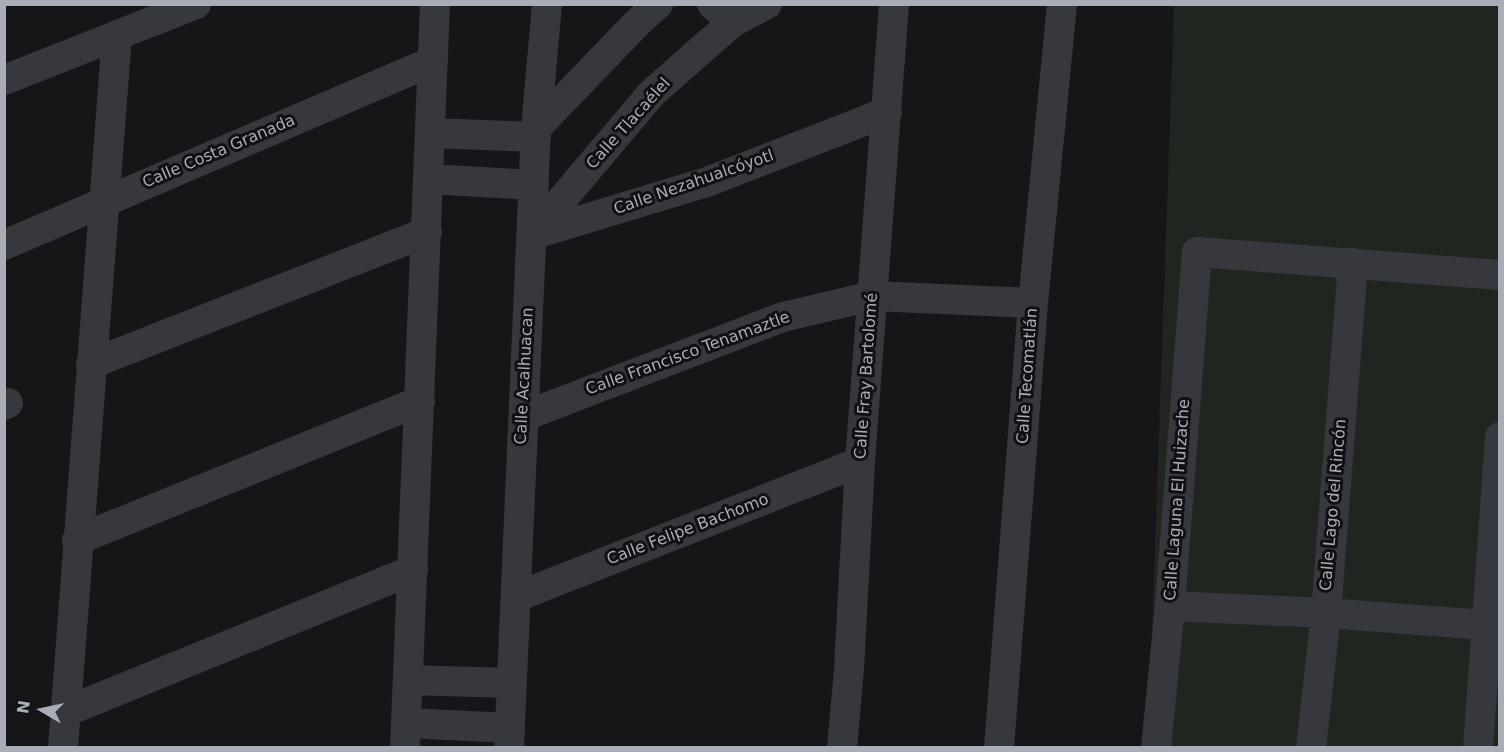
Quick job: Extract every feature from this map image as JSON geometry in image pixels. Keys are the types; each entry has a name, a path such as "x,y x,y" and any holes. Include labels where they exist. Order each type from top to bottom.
{"street":[{"path":"4,80 195,4"},
{"path":"435,4 406,735 509,738"},
{"name":"Calle Acalhuacan","path":"509,738 536,133 547,4"},
{"path":"431,133 536,133 636,24 658,4"},
{"name":"Calle Tlacaélel","path":"532,235 723,13 767,4"},
{"name":"Calle Fray Bartolomé","path":"842,747 849,669 860,462 894,4"},
{"name":"Calle Tecomatlán","path":"999,747 1033,303 1062,4"},
{"path":"63,747 117,36"},
{"name":"Calle Costa Granada","path":"4,245 433,61"},
{"name":"Calle Nezahualcóyotl","path":"532,235 707,182 887,112"},
{"path":"429,179 534,185"},
{"path":"91,364 427,232"},
{"name":"Calle Laguna El Huizache","path":"1156,747 1170,606 1197,252 1353,263"},
{"path":"1353,263 1500,275"},
{"name":"Calle Lago del Rincón","path":"1311,747 1326,613 1353,263"},
{"name":"Calle Francisco Tenamaztle","path":"524,416 783,317 872,296 1033,303"},
{"path":"77,540 420,401"},
{"path":"1478,747 1500,437"},
{"name":"Calle Felipe Bachomo","path":"516,597 860,462"},
{"path":"65,712 413,570"},
{"path":"1170,606 1326,613 1486,625"},
{"path":"408,680 512,683"}],"shaded area":[{"path":"1174,5 1499,5 1499,747 1148,747"}]}
